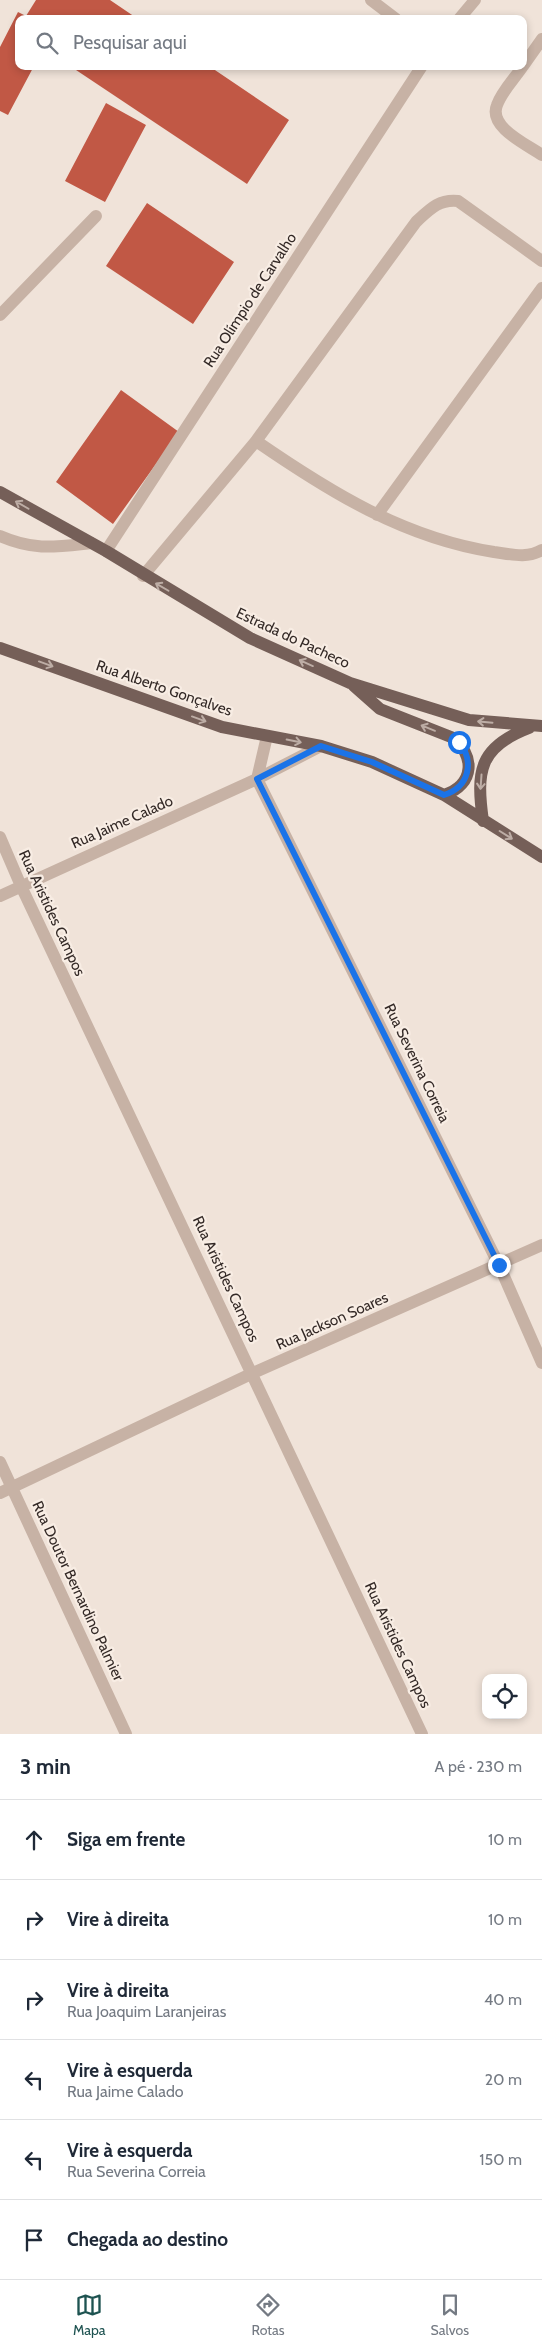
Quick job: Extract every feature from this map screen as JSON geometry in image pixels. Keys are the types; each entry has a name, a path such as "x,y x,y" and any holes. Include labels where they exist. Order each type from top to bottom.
{"main road":[{"name":"Estrada do Pacheco","path":"0,492 106,551 143,576 250,638 350,683 469,720 538,726"},
{"name":"Rua Alberto Gonçalves","path":"0,648 222,727 321,746 372,762 444,795 542,857"},
{"path":"350,683 380,709 451,737 459,742 465,750 468,770 460,786 453,792 444,795"},
{"path":"483,820 481,782 486,758 497,744 510,735 538,726"}],"street":[{"path":"371,0 391,15"},
{"path":"462,15 475,0"},
{"path":"527,60 542,38"},
{"name":"Rua Olímpio de Carvalho","path":"106,551 419,70"},
{"path":"520,70 497,104 495,114 499,125 542,155"},
{"path":"143,576 256,441 416,222 434,205 446,200 458,201 542,261"},
{"path":"0,315 96,216"},
{"path":"377,515 542,288"},
{"path":"256,441 314,481 377,515 458,546 523,556 542,550"},
{"path":"0,536 19,545 45,548 91,544"},
{"path":"257,779 267,736"},
{"name":"Rua Jaime Calado","path":"0,896 257,779 321,746"},
{"name":"Rua Severina Correia","path":"257,779 499,1265 542,1363"},
{"name":"Rua Aristides Campos","path":"0,837 21,886 253,1373 422,1734"},
{"name":"Rua Jackson Soares","path":"6,1490 253,1373 542,1245"},
{"name":"Rua Doutor Bernardino Palmier","path":"0,1462 6,1490 126,1734"}],"building":[{"path":"36,0 110,0 132,15 27,15"},
{"path":"15,18 15,70 32,70 8,115 0,111 0,47"},
{"path":"76,70 215,70 289,120 247,184"},
{"path":"106,103 146,125 105,202 65,181"},
{"path":"147,203 234,262 193,324 106,266"},
{"path":"121,390 179,432 113,524 56,482"}],"route":[{"path":"459,742 465,750 468,760 466,779 453,792 444,795 372,762 321,746 257,779 499,1265"}]}
